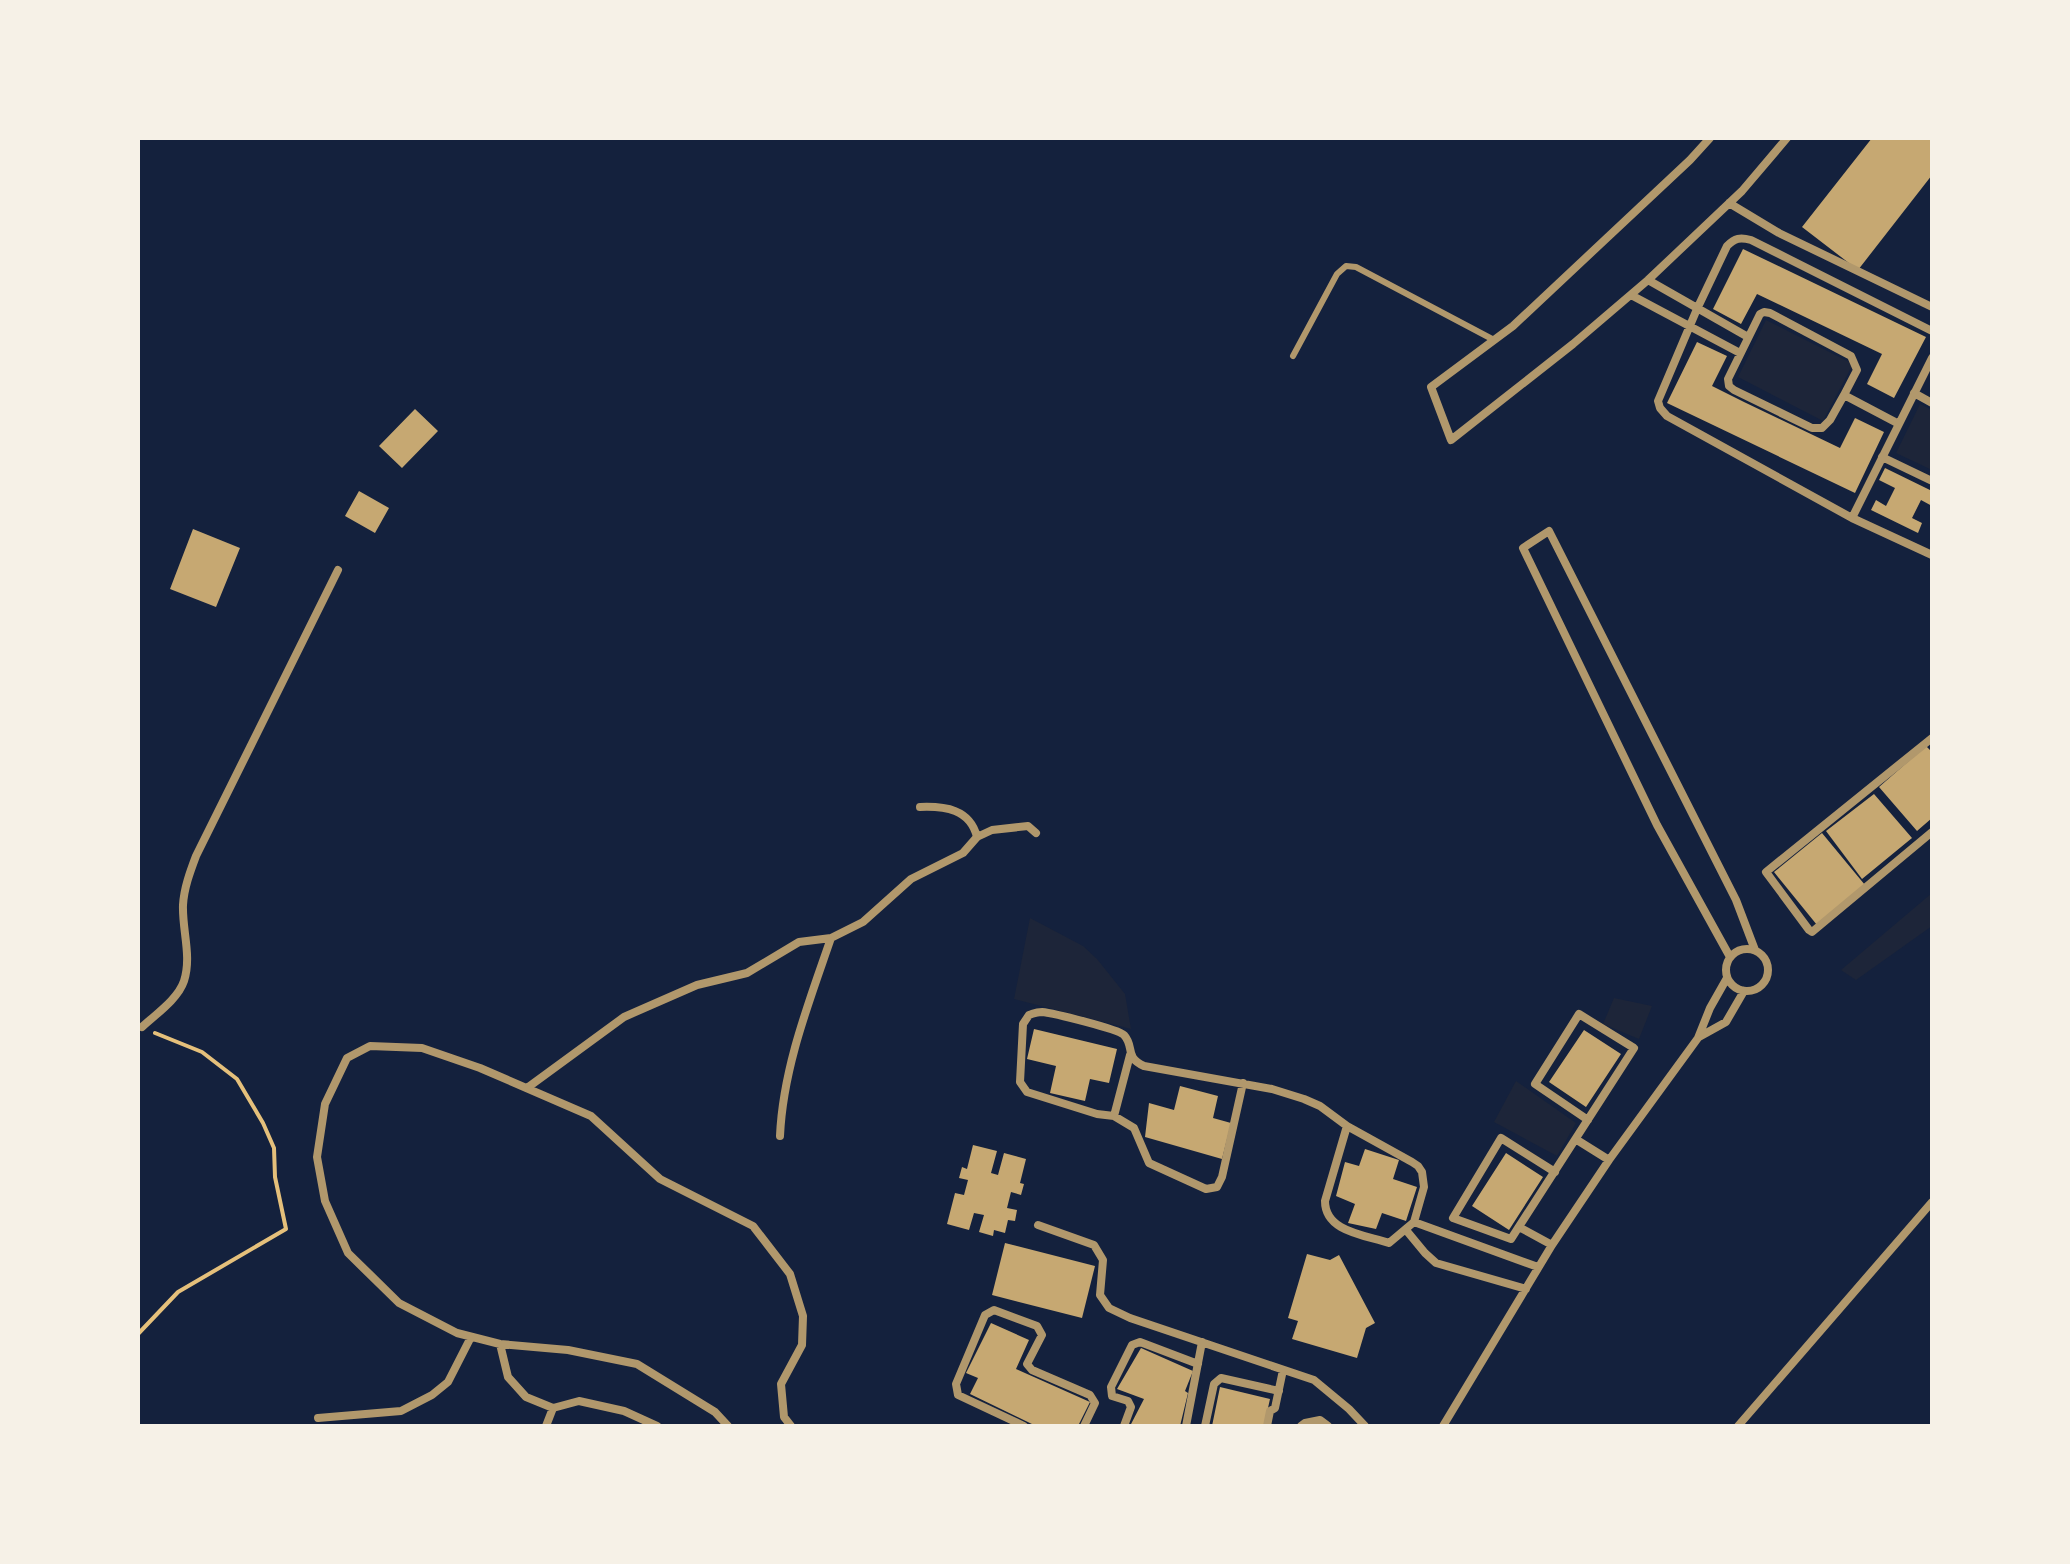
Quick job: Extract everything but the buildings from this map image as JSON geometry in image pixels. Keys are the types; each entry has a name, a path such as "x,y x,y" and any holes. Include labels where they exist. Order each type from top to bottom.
{"street":[{"path":"1710,138 1513,326 1431,387 1451,440 1648,280 1729,203 1787,138"},
{"path":"1729,203 1779,233 1932,307"},
{"path":"1932,331 1751,240 1735,239 1727,246 1697,309 1658,401 1667,416 1852,518 1932,555"},
{"path":"1648,280 1748,337"},
{"path":"1631,295 1740,353"},
{"path":"1764,312 1851,356 1857,370 1830,420 1822,428 1812,428 1729,386 1728,379 1748,337 1764,312"},
{"path":"1852,518 1932,358"},
{"path":"1914,393 1932,403"},
{"path":"1844,395 1899,424"},
{"path":"1882,457 1932,481"},
{"path":"1730,957 1657,825 1523,548 1549,531 1736,900 1755,950 1765,959 1768,972 1762,985 1744,991 1730,983 1725,971 1730,957 1742,949 1755,950"},
{"path":"142,1027 174,997 184,983 187,961 183,907 187,879 338,570"},
{"path":"1931,741 1766,872 1812,932 1932,832"},
{"path":"920,807 942,806 961,814 974,825 977,837"},
{"path":"527,1088 624,1017 697,985 747,973 799,942 831,938 863,922 911,879 963,853 977,837 992,830 1028,826 1036,833"},
{"path":"780,1136 799,1030 831,938"},
{"path":"1443,1426 1552,1245 1609,1160 1698,1038 1727,978"},
{"path":"1698,1038 1726,1022 1744,991"},
{"path":"1114,1116 1130,1055 1128,1042 1118,1031 1042,1012 1029,1015 1023,1024 1020,1082 1027,1092 1097,1114 1114,1116 1134,1128 1149,1163 1206,1189 1217,1187 1222,1177 1243,1083"},
{"path":"1555,1172 1501,1138 1453,1218 1511,1239 1577,1140 1634,1048 1579,1014 1535,1084 1588,1120"},
{"path":"728,1426 715,1412 637,1364 568,1350 500,1344 471,1337 399,1303 348,1253 325,1201 317,1157 325,1104 347,1058 370,1046 422,1048 480,1068 591,1116 660,1179 753,1226 790,1274 803,1316 802,1345 781,1384 784,1417 791,1426"},
{"path":"1130,1055 1135,1062 1144,1066 1272,1089 1320,1106 1347,1126 1418,1166 1424,1187 1414,1222 1389,1243 1338,1227 1326,1213 1325,1201 1347,1126"},
{"path":"1577,1140 1609,1160"},
{"path":"1738,1426 1932,1202"},
{"path":"1414,1222 1538,1267"},
{"path":"1038,1225 1094,1245 1103,1260 1100,1295 1109,1308 1130,1318 1314,1380 1365,1426"},
{"path":"1519,1227 1552,1245"},
{"path":"1406,1230 1436,1263 1526,1289"},
{"path":"1024,1426 958,1395 956,1384 985,1315 994,1310 1037,1326 1042,1335 1027,1364 1032,1370 1090,1395 1095,1403 1084,1426"},
{"path":"318,1418 401,1411 432,1395 448,1382 471,1337"},
{"path":"1124,1426 1131,1407 1128,1401 1112,1396 1111,1387 1132,1345 1140,1342 1198,1364"},
{"path":"1186,1426 1202,1342"},
{"path":"500,1344 508,1377 526,1397 553,1408 579,1401 624,1411 657,1426"},
{"path":"1267,1426 1270,1411 1275,1408 1283,1370"},
{"path":"1205,1426 1214,1384 1221,1378 1279,1391"},
{"path":"546,1426 553,1408"},
{"path":"1301,1426 1320,1420 1328,1426"}],"lane":[{"path":"1293,356 1337,274 1346,266 1356,267 1494,340"}],"path":[{"path":"138,1334 178,1292 286,1229 275,1177 274,1148 237,1079 202,1052 142,1027"}],"shaded area":[{"path":"1766,320 1853,364 1823,421 1738,377"},
{"path":"1920,404 1932,410 1932,470 1896,453"},
{"path":"1932,893 1932,926 1856,980 1841,970"},
{"path":"1030,918 1083,946 1097,959 1125,994 1131,1029 1014,999"},
{"path":"1614,998 1652,1006 1639,1039 1603,1024"},
{"path":"1516,1081 1576,1123 1557,1156 1494,1122"}]}
